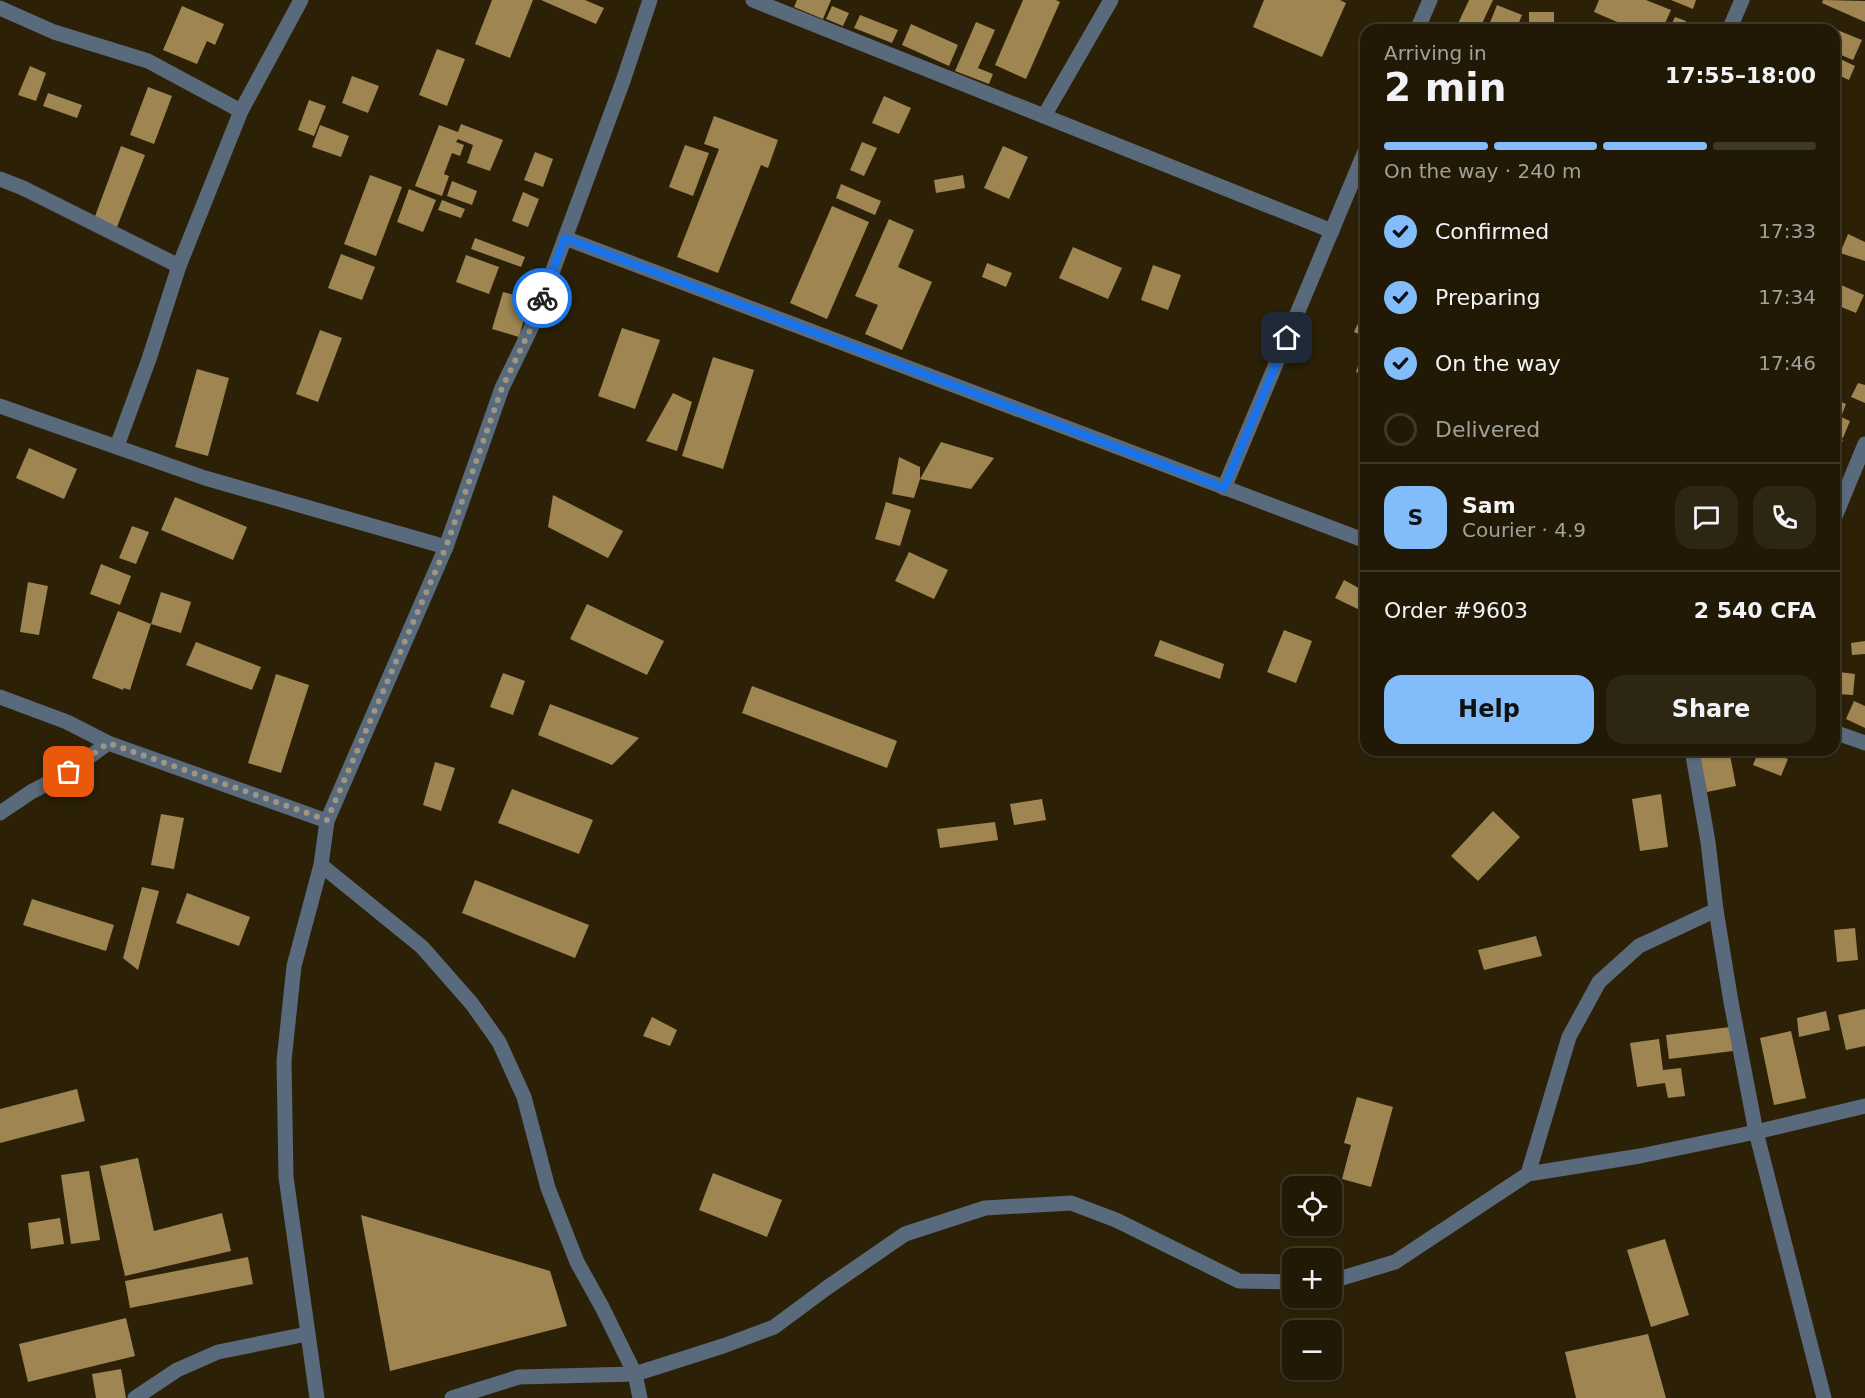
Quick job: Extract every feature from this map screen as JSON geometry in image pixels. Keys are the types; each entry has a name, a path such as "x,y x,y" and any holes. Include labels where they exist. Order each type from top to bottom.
{"street":[{"path":"117,446 149,359 178,266 242,111 301,0"},
{"path":"317,1398 286,1178 284,1060 294,966 321,865 327,820 446,547 502,388 532,326 565,238 623,81 650,0"},
{"path":"753,0 1332,231"},
{"path":"1044,116 1111,0"},
{"path":"1420,24 1430,0"},
{"path":"1732,24 1742,0"},
{"path":"0,8 54,32 148,61 242,111"},
{"path":"1224,488 1360,163"},
{"path":"0,179 23,188 178,266"},
{"path":"565,238 1360,539"},
{"path":"0,406 205,478 446,547"},
{"path":"1840,504 1865,444"},
{"path":"0,698 67,722 108,743 327,820"},
{"path":"1840,734 1865,743"},
{"path":"0,813 31,792 69,772 108,743"},
{"path":"1693,756 1735,1024 1756,1132 1824,1398"},
{"path":"321,865 422,947 472,1004 499,1042 524,1098 548,1188 577,1262 635,1374 640,1398"},
{"path":"1528,1174 1569,1037 1599,982 1639,946 1716,910"},
{"path":"1342,1278 1395,1262 1528,1174 1640,1156 1865,1106"},
{"path":"452,1398 519,1377 635,1374 723,1346 774,1327 905,1234 985,1208 1071,1203 1116,1220 1239,1281 1282,1282"},
{"path":"135,1398 177,1370 218,1352 307,1334"}],"building":[{"path":"492,0 533,0 510,58 475,44"},
{"path":"541,0 585,0 604,8 596,24"},
{"path":"797,0 831,0 823,19 794,7"},
{"path":"1023,0 1060,2 1026,79 995,65"},
{"path":"1264,0 1340,0 1346,3 1322,57 1253,27"},
{"path":"1469,0 1493,0 1482,24 1458,24"},
{"path":"1599,0 1646,0 1671,10 1665,24 1622,24 1594,12"},
{"path":"1671,0 1696,0 1693,9"},
{"path":"1823,0 1865,1 1865,22 1822,3"},
{"path":"1497,5 1522,15 1518,24 1489,24"},
{"path":"182,6 224,24 215,45 207,41 197,64 163,50"},
{"path":"832,6 849,13 843,26 826,19"},
{"path":"1529,12 1554,12 1554,24 1529,24"},
{"path":"860,15 898,30 892,43 854,28"},
{"path":"1675,17 1686,21 1685,24 1672,24"},
{"path":"976,22 995,30 978,68 993,74 989,84 955,71"},
{"path":"911,24 958,45 949,66 902,45"},
{"path":"1840,31 1862,40 1853,60 1840,55"},
{"path":"437,49 465,59 447,106 419,95"},
{"path":"1840,59 1855,66 1849,80 1840,76"},
{"path":"30,66 46,73 36,101 18,95"},
{"path":"352,76 379,86 368,113 342,103"},
{"path":"148,87 172,96 154,144 130,135"},
{"path":"48,93 82,105 77,118 43,106"},
{"path":"884,96 911,108 899,134 872,123"},
{"path":"309,100 326,106 314,136 298,130"},
{"path":"714,116 778,140 768,168 761,165 718,273 677,257 719,149 704,144"},
{"path":"461,124 503,140 490,171 467,163 473,145 458,139 456,142 464,145 460,156 452,153 444,174 449,176 442,196 415,186 439,125 458,132"},
{"path":"320,125 349,136 341,157 312,147"},
{"path":"862,142 877,148 864,176 850,170"},
{"path":"685,145 709,153 693,196 669,187"},
{"path":"121,146 145,155 117,227 94,219"},
{"path":"1003,146 1028,157 1009,199 984,188"},
{"path":"535,152 553,159 543,187 524,180"},
{"path":"370,175 402,187 376,256 344,244"},
{"path":"963,175 965,188 936,193 934,180"},
{"path":"452,181 477,191 472,205 447,196"},
{"path":"841,184 881,201 875,215 836,198"},
{"path":"409,189 436,200 423,232 397,222"},
{"path":"523,192 539,199 528,227 512,221"},
{"path":"442,200 465,209 461,218 438,210"},
{"path":"832,206 869,222 827,319 790,303"},
{"path":"889,219 914,230 898,267 932,282 902,350 865,334 878,305 855,296"},
{"path":"1848,234 1865,242 1865,261 1840,253"},
{"path":"475,238 525,257 521,267 471,249"},
{"path":"1073,247 1122,268 1108,299 1059,278"},
{"path":"341,254 375,267 362,300 328,288"},
{"path":"466,255 499,267 489,294 456,282"},
{"path":"987,263 1012,273 1006,287 982,277"},
{"path":"1153,265 1181,275 1168,310 1141,300"},
{"path":"1840,285 1864,295 1856,313 1840,306"},
{"path":"503,292 530,299 519,337 492,329"},
{"path":"1360,319 1360,334 1354,332"},
{"path":"622,328 660,340 635,409 598,396"},
{"path":"320,330 342,338 318,402 296,394"},
{"path":"713,357 754,370 723,469 682,456"},
{"path":"1360,360 1360,373 1356,372"},
{"path":"197,369 229,378 208,456 175,447"},
{"path":"1858,383 1865,385 1865,403 1851,397"},
{"path":"673,393 692,402 677,451 646,441"},
{"path":"1840,402 1846,404 1841,417 1850,421 1843,438 1840,437"},
{"path":"941,442 994,458 971,489 920,479"},
{"path":"29,448 77,469 64,499 16,478"},
{"path":"899,457 920,467 920,479 914,498 892,494"},
{"path":"553,495 623,531 608,558 548,527"},
{"path":"175,497 247,527 233,560 161,530"},
{"path":"886,502 911,510 900,546 875,539"},
{"path":"132,526 149,532 136,564 119,558"},
{"path":"909,552 948,570 934,599 895,581"},
{"path":"101,564 131,576 120,605 90,594"},
{"path":"1344,580 1360,589 1360,610 1335,598"},
{"path":"28,582 48,586 39,635 20,632"},
{"path":"161,592 191,602 181,633 151,624"},
{"path":"587,604 664,641 647,675 570,639"},
{"path":"118,611 151,624 130,690 124,688 123,690 92,678"},
{"path":"1284,630 1312,641 1296,683 1267,672"},
{"path":"1160,640 1224,664 1220,679 1154,656"},
{"path":"1865,641 1865,654 1852,655 1851,643"},
{"path":"196,642 261,667 252,690 186,665"},
{"path":"1840,672 1855,674 1853,695 1840,694"},
{"path":"503,673 525,681 513,715 490,707"},
{"path":"276,674 309,685 281,773 248,763"},
{"path":"752,686 897,741 887,768 742,713"},
{"path":"1854,701 1865,706 1865,728 1846,719"},
{"path":"550,704 639,738 612,765 538,735"},
{"path":"1699,756 1730,756 1736,786 1707,792"},
{"path":"1757,756 1781,756 1788,759 1781,776 1753,765"},
{"path":"435,762 455,768 441,811 423,805"},
{"path":"512,789 593,820 579,854 498,823"},
{"path":"1661,794 1668,847 1640,851 1632,799"},
{"path":"1042,799 1046,820 1014,825 1010,804"},
{"path":"1493,811 1520,837 1478,881 1451,856"},
{"path":"161,814 184,818 174,869 151,865"},
{"path":"995,822 998,840 940,848 937,829"},
{"path":"475,880 589,925 575,958 462,913"},
{"path":"142,887 159,891 138,970 123,958"},
{"path":"187,893 250,917 239,946 176,923"},
{"path":"32,899 114,925 106,951 23,925"},
{"path":"1855,928 1858,960 1837,962 1834,930"},
{"path":"1536,936 1542,956 1484,970 1478,950"},
{"path":"1865,1009 1865,1046 1846,1050 1838,1015"},
{"path":"1826,1011 1830,1030 1799,1037 1797,1018"},
{"path":"652,1017 677,1030 670,1046 643,1036"},
{"path":"1730,1027 1733,1051 1669,1059 1666,1035"},
{"path":"1791,1031 1806,1098 1774,1105 1760,1038"},
{"path":"1659,1039 1663,1070 1681,1068 1685,1096 1668,1098 1665,1083 1637,1087 1630,1043"},
{"path":"77,1089 85,1121 0,1143 0,1109"},
{"path":"1357,1097 1393,1107 1371,1187 1342,1179 1351,1145 1344,1143"},
{"path":"138,1158 154,1231 222,1213 231,1251 125,1276 100,1166"},
{"path":"89,1171 100,1240 71,1244 61,1175"},
{"path":"713,1173 782,1200 767,1237 699,1210"},
{"path":"361,1215 550,1271 567,1326 390,1371"},
{"path":"60,1218 64,1244 31,1249 28,1223"},
{"path":"1665,1239 1689,1315 1651,1327 1627,1250"},
{"path":"248,1257 253,1284 130,1308 125,1281"},
{"path":"126,1318 135,1356 28,1382 19,1344"},
{"path":"1648,1334 1666,1398 1576,1398 1565,1352"},
{"path":"121,1369 126,1398 96,1398 92,1374"}],"way so far":[{"path":"69,772 108,743 327,820 446,547 502,388 532,326 542,298"}],"route":[{"path":"542,298 565,238 1153,459 1224,488 1287,338"}]}
